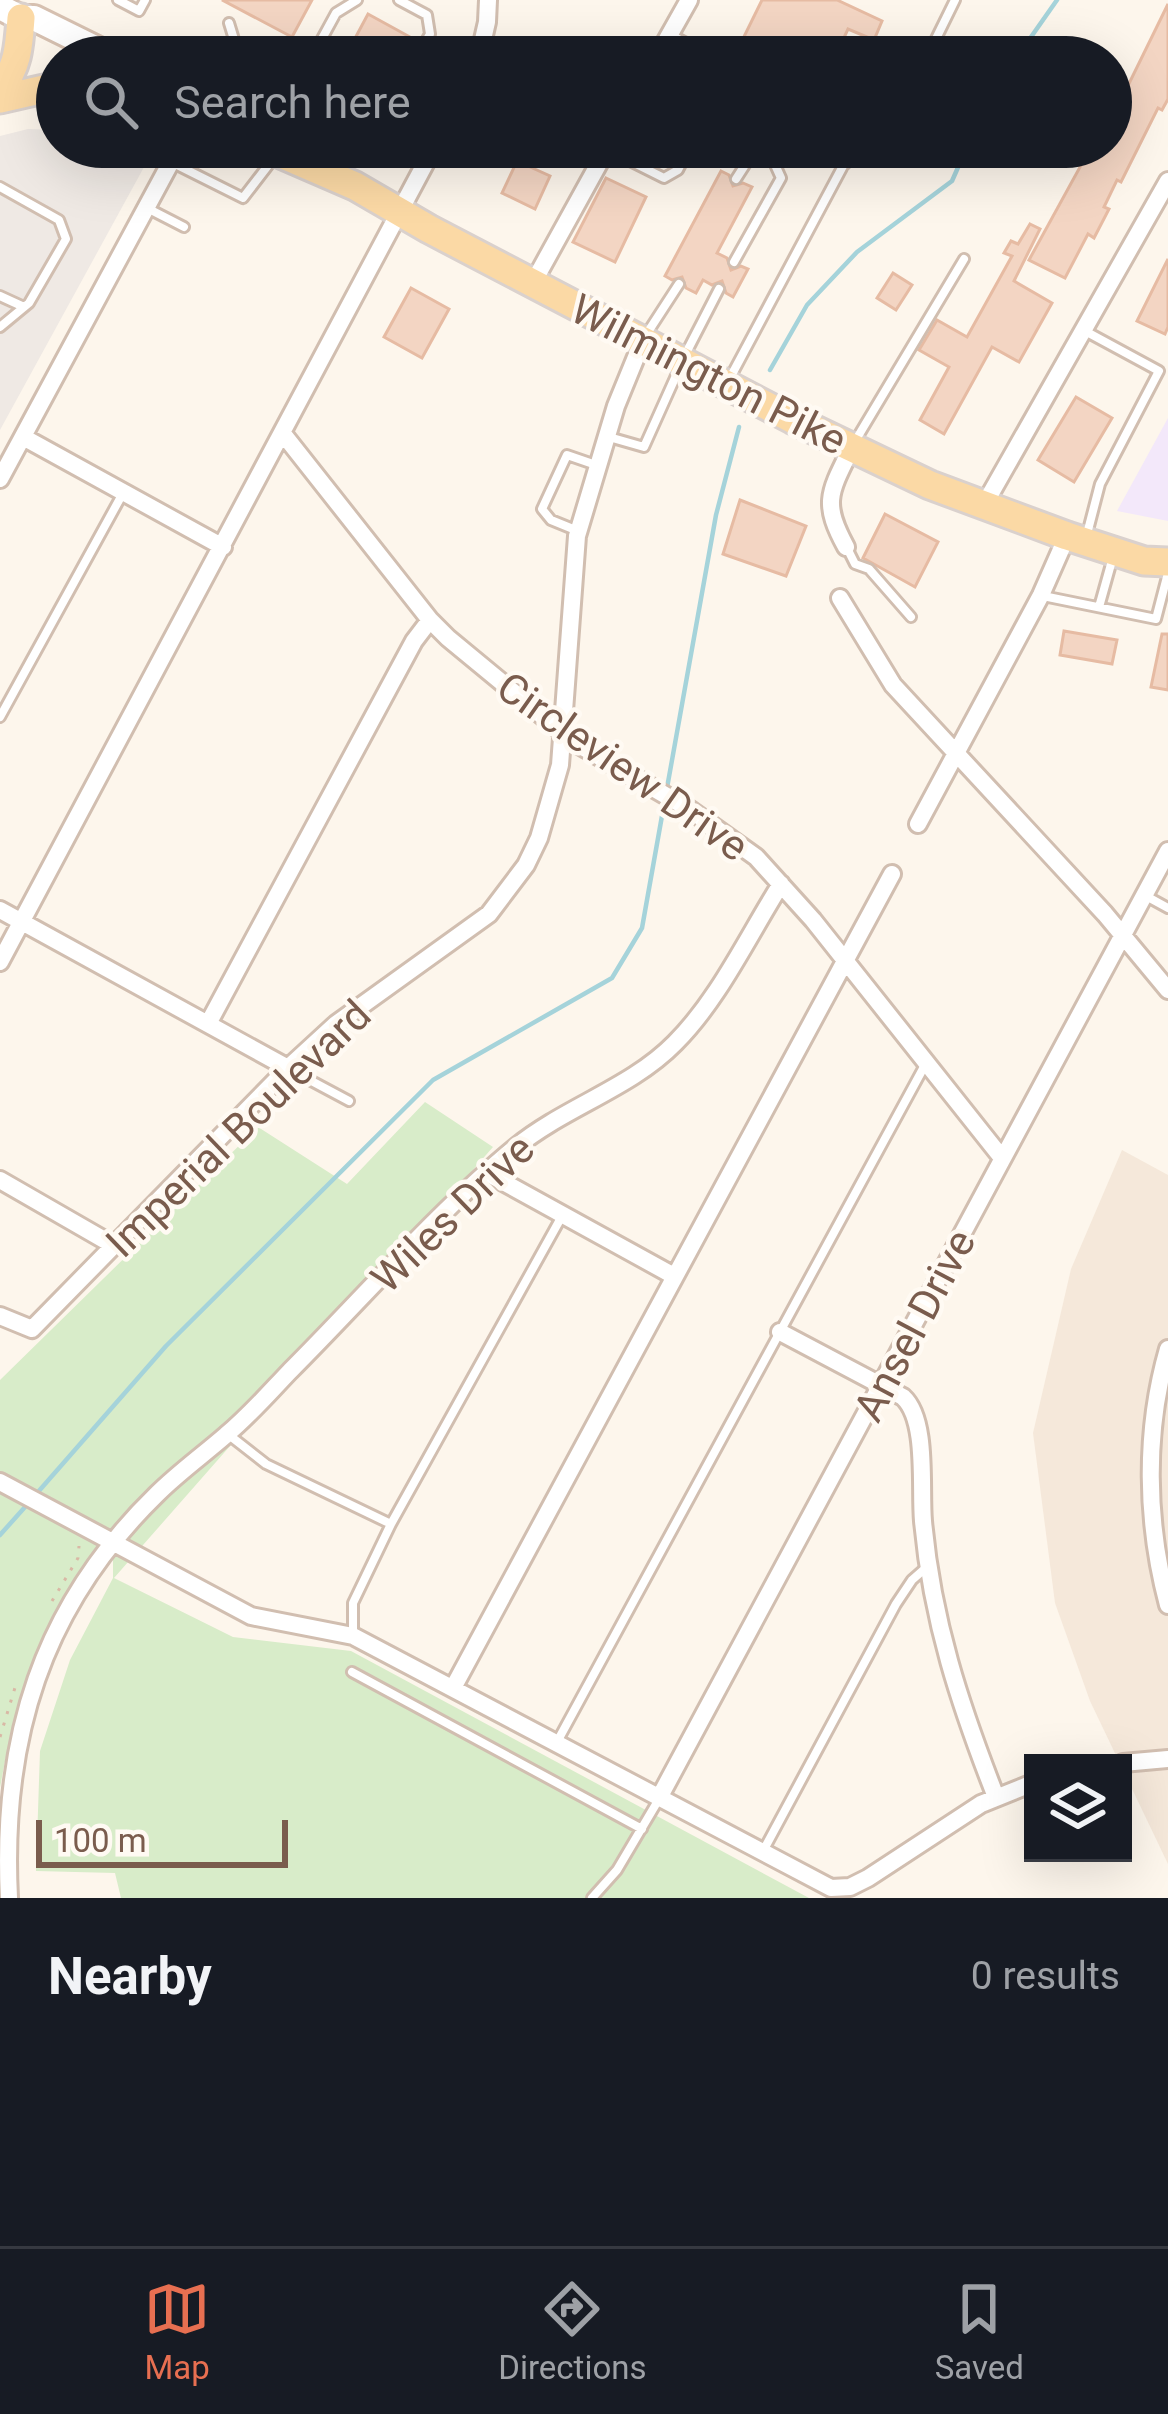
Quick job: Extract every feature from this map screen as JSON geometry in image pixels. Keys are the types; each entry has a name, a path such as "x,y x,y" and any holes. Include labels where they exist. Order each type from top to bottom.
{"main road":[{"path":"0,89 13,74 18,56 10,13 34,18 70,36"},
{"path":"0,100 36,91"},
{"name":"Wilmington Pike","path":"314,168 851,449 983,507 1144,561 1168,562"}],"street":[{"path":"484,36 488,0"},
{"path":"670,34 689,0"},
{"path":"0,479 167,168"},
{"path":"0,962 423,168"},
{"path":"533,283 596,168"},
{"path":"983,507 1168,181"},
{"name":"Imperial Boulevard","path":"0,1316 32,1329 288,1068 336,1024 464,935 509,891 539,838 560,765 578,531 643,340"},
{"name":"Circleview Drive","path":"284,435 430,620 563,732 743,846 781,884 1003,1157"},
{"path":"22,437 224,547"},
{"path":"847,548 829,516 835,482 851,449"},
{"path":"918,824 1076,539"},
{"path":"840,598 893,685 1168,990"},
{"path":"209,1022 430,620"},
{"name":"Ansel Drive","path":"659,1798 1168,851"},
{"path":"453,1688 892,874"},
{"name":"Wiles Drive","path":"9,1898 8,1795 30,1696 71,1604 113,1542 156,1494 227,1434 487,1173 546,1125 674,1044 697,1017 781,884"},
{"path":"0,910 288,1068"},
{"path":"487,1173 674,1276"},
{"path":"0,1180 113,1245"},
{"path":"779,1332 903,1397 916,1414 929,1566 951,1677 996,1798"},
{"path":"1168,1349 1152,1441 1157,1557 1168,1605"},
{"path":"0,1483 251,1616 352,1636 817,1883 843,1889 868,1878 918,1842 1024,1787"},
{"path":"1132,1762 1168,1759"}],"lane":[{"path":"118,0 139,11 145,0"},
{"path":"323,36 336,13 357,0"},
{"path":"399,0 427,16 429,36"},
{"path":"937,36 955,0"},
{"path":"229,23 233,36"},
{"path":"670,34 674,36"},
{"path":"197,168 243,198 261,168"},
{"path":"645,168 664,178 679,168"},
{"path":"736,179 743,168"},
{"path":"734,262 781,178 776,168"},
{"path":"727,384 841,168"},
{"path":"0,187 59,220 66,239 24,308 0,327"},
{"path":"146,208 184,227"},
{"path":"851,449 964,259"},
{"path":"643,340 679,284"},
{"path":"607,436 644,447 719,289"},
{"path":"0,296 24,308"},
{"path":"1076,539 1159,371 1085,331"},
{"path":"578,531 551,520 542,509 567,455 598,466"},
{"path":"0,717 124,491"},
{"path":"847,548 855,564 868,569 911,617"},
{"path":"1099,608 1115,550"},
{"path":"1041,595 1156,620 1168,573"},
{"path":"1145,896 1168,908"},
{"path":"556,1744 926,1064"},
{"path":"288,1068 350,1101"},
{"path":"352,1636 353,1603 392,1524 563,1215"},
{"path":"227,1434 266,1464 392,1524"},
{"path":"761,1855 896,1604 912,1580 929,1566"},
{"path":"352,1672 642,1829"},
{"path":"592,1898 617,1870 659,1798"}],"path":[{"path":"0,1711 9,1700"}],"shaded area":[{"path":"36,129 36,168 143,168 0,430 0,136"},
{"path":"1168,418 1168,521 1117,511"},
{"path":"1122,1150 1168,1175 1168,1864 1132,1789 1132,1754 1115,1754 1090,1701 1055,1603 1033,1433 1071,1269"}],"green space":[{"path":"425,1102 493,1147 114,1578 233,1637 351,1651 809,1898 121,1898 115,1873 36,1871 40,1751 70,1660 113,1578 113,1543 100,1545 48,1630 14,1723 0,1788 0,1380 258,1127 347,1184"}],"building":[{"path":"222,0 312,0 290,36"},
{"path":"762,0 837,0 882,21 876,36 848,29 845,36 744,36"},
{"path":"1168,4 1168,99 1162,110 1158,108 1132,160 1132,77"},
{"path":"368,14 408,36 356,36"},
{"path":"514,168 532,168 550,176 535,209 502,193"},
{"path":"1079,168 1128,168 1121,182 1117,180 1094,238 1088,234 1065,278 1029,260"},
{"path":"721,171 729,175 733,186 752,187 717,253 727,258 731,270 748,269 733,297 722,281 712,285 703,280 696,293 686,288 682,277 665,276"},
{"path":"606,178 646,197 615,262 573,242"},
{"path":"1030,224 1040,229 1014,281 1052,303 1019,362 992,347 944,434 920,420 949,367 919,350 937,320 967,337 1012,256 1004,253 1011,241 1018,244"},
{"path":"1168,259 1168,327 1165,334 1137,321"},
{"path":"893,273 912,285 896,310 877,298"},
{"path":"411,288 449,309 422,358 384,337"},
{"path":"1076,397 1112,418 1074,482 1038,460"},
{"path":"740,500 806,526 786,576 723,554"},
{"path":"885,514 938,542 915,587 863,558"},
{"path":"1064,631 1117,640 1112,664 1060,655"},
{"path":"1162,634 1168,634 1168,690 1151,687"}],"waterway":[{"path":"1032,36 1057,0"},
{"path":"770,370 807,305 857,252 952,181 958,168"},
{"path":"667,788 716,515 739,427"},
{"path":"38,1492 166,1346 433,1080 612,978 642,928 665,799"},
{"path":"0,1535 25,1507"}]}
